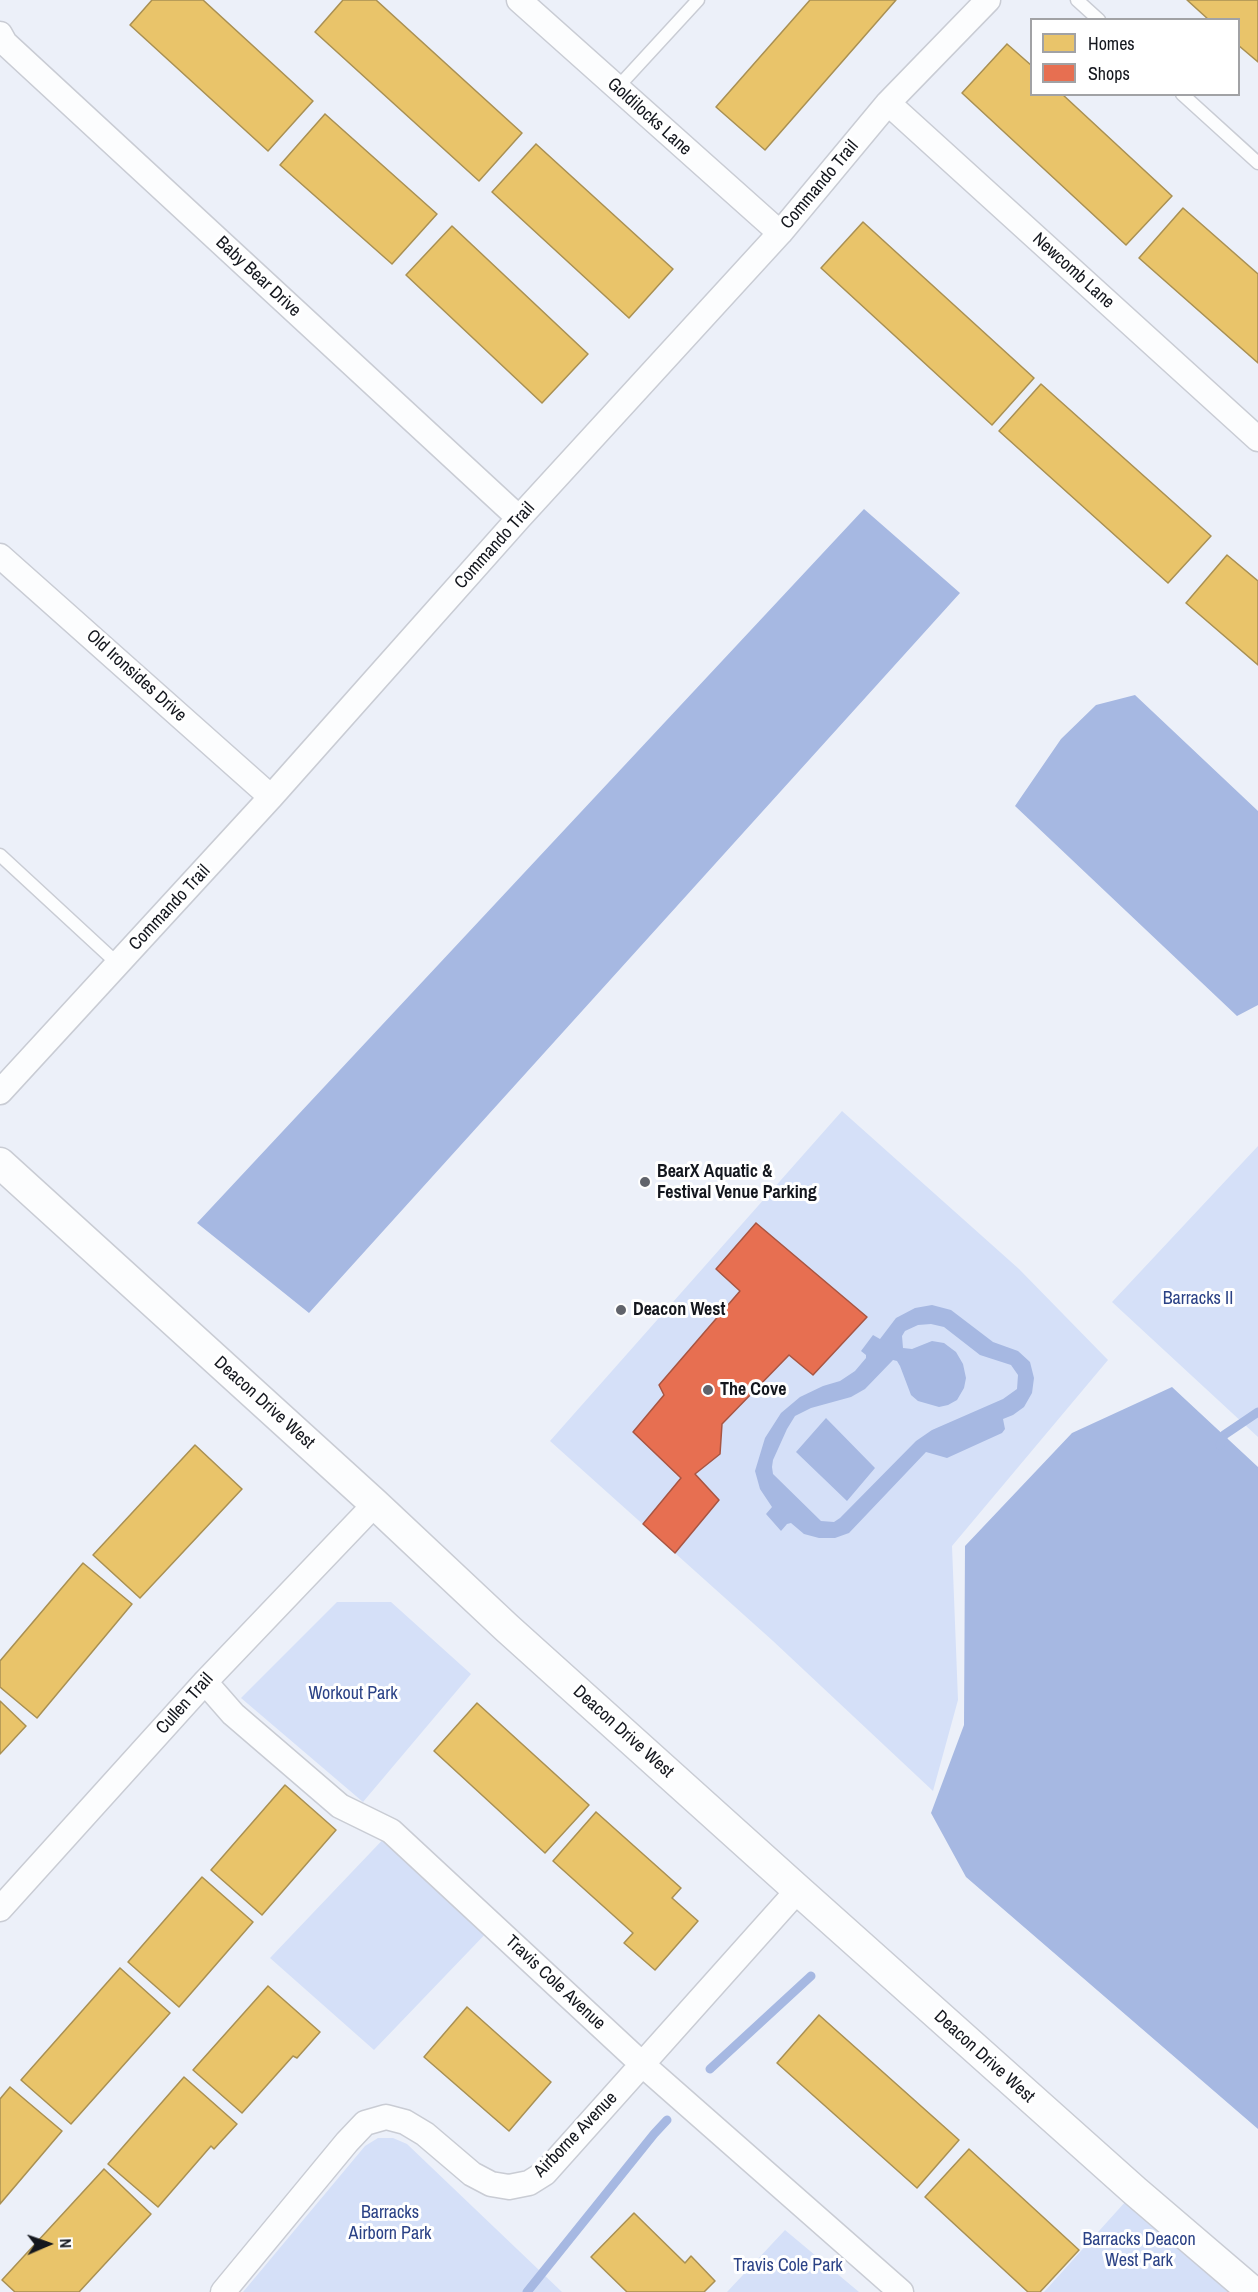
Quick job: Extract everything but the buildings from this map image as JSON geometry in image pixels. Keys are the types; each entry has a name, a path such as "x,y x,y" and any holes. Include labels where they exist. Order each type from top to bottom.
{"street":[{"name":"Goldilocks Lane","path":"519,0 780,233"},
{"name":"Commando Trail","path":"0,1092 271,797 519,518 780,233 888,103 988,0"},
{"name":"Baby Bear Drive","path":"0,34 5,43 519,518"},
{"name":"Newcomb Lane","path":"888,103 1258,439"},
{"name":"Old Ironsides Drive","path":"0,556 271,797"},
{"name":"Deacon Drive West","path":"0,1164 375,1504 507,1628 798,1890 1135,2191 1253,2292"},
{"name":"Cullen Trail","path":"0,1909 205,1682 375,1504"},
{"name":"Travis Cole Avenue","path":"205,1682 233,1714 340,1806 391,1832 642,2065 901,2292"},
{"name":"Airborne Avenue","path":"223,2292 365,2123 386,2117 405,2122 425,2134 472,2174 491,2184 509,2187 529,2183 545,2173 798,1890"}],"lane":[{"path":"617,88 698,0"},
{"path":"1077,0 1097,18"},
{"path":"1184,96 1258,163"},
{"path":"0,855 118,964"}],"green space":[{"path":"842,1111 1019,1269 1108,1360 952,1546 958,1700 933,1791 773,1641 550,1441"},
{"name":"Barracks II","path":"1258,1146 1258,1437 1112,1302"},
{"name":"Workout Park","path":"337,1602 391,1602 471,1674 363,1802 241,1698"},
{"path":"391,1831 493,1926 374,2050 270,1958"},
{"name":"Barracks Airborn Park","path":"378,2138 393,2138 407,2144 562,2292 243,2292 365,2146"},
{"name":"Barracks Deacon West Park","path":"1135,2191 1253,2292 1044,2292"},
{"name":"Travis Cole Park","path":"785,2230 859,2292 727,2292"}],"water":[{"path":"864,509 960,593 309,1313 197,1223"},
{"path":"1135,695 1258,811 1258,1005 1237,1016 1015,806 1061,739 1096,705"},
{"path":"932,1305 951,1310 993,1342 1018,1351 1030,1362 1034,1378 1032,1393 1024,1407 1003,1419 1005,1429 1002,1433 947,1458 926,1452 849,1533 835,1538 819,1538 804,1534 791,1523 781,1531 766,1514 772,1507 760,1489 755,1471 765,1438 781,1413 800,1397 840,1381 855,1371 866,1358 861,1351 873,1335 880,1339 896,1318 915,1308","holes":["931,1324 944,1327 980,1355 1011,1365 1018,1375 1017,1389 1003,1399 932,1430 916,1441 840,1518 834,1522 821,1521 773,1474 773,1460 795,1416 811,1408 851,1397 865,1389 893,1360 897,1361 911,1395 918,1401 939,1407 957,1400 964,1388 966,1378 963,1364 956,1352 944,1343 932,1341 912,1349 903,1348 902,1336 905,1331 918,1325"]},
{"path":"1172,1387 1258,1467 1258,2129 966,1877 931,1813 964,1725 965,1546 1072,1433"},
{"path":"826,1418 875,1468 847,1501 796,1452"}],"waterway":[{"path":"1220,1445 1224,1435 1258,1412"},
{"path":"710,2069 811,1976"},
{"path":"527,2292 667,2120"}],"place":[{"name":"BearX Aquatic & Festival Venue Parking","path":"645,1182"},
{"name":"Deacon West","path":"621,1310"},
{"name":"The Cove","path":"708,1390"}]}
